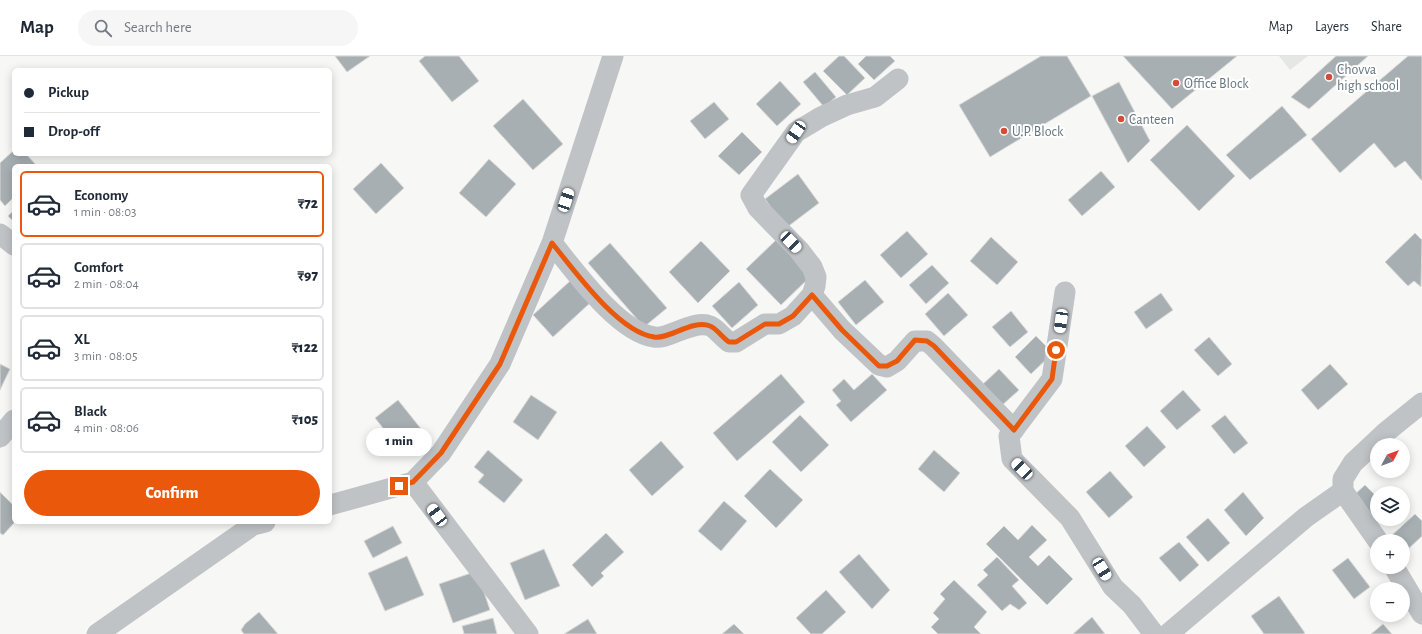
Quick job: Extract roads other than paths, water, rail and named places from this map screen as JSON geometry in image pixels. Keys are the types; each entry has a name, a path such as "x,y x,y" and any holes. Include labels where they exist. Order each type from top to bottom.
{"street":[{"path":"332,504 413,482 441,453 500,364 552,243 613,56"},
{"path":"552,243 599,300 633,330 655,338 696,326 710,326 729,342 736,342 765,324 779,324 793,316 812,295 816,277 812,267 799,250 758,208 751,195 796,132 821,117 847,105 875,97 898,79"},
{"path":"0,234 12,243"},
{"path":"1065,292 1052,379 1009,436 1012,460 1070,518 1113,587 1132,605 1154,634"},
{"path":"812,295 842,330 879,366 887,366 897,361 915,340 927,341 1014,430"},
{"path":"1373,534 1343,491 1343,479 1353,463 1386,432 1422,403"},
{"path":"0,437 12,422"},
{"path":"413,482 528,634"},
{"path":"1168,634 1306,517 1343,491"},
{"path":"97,634 253,525 257,524"},
{"path":"1398,574 1422,614"}],"place":[{"name":"Chovva high school","path":"1329,77"},
{"name":"Office Block","path":"1176,83"},
{"name":"Canteen","path":"1121,119"},
{"name":"U.P. Block","path":"1004,131"}]}
